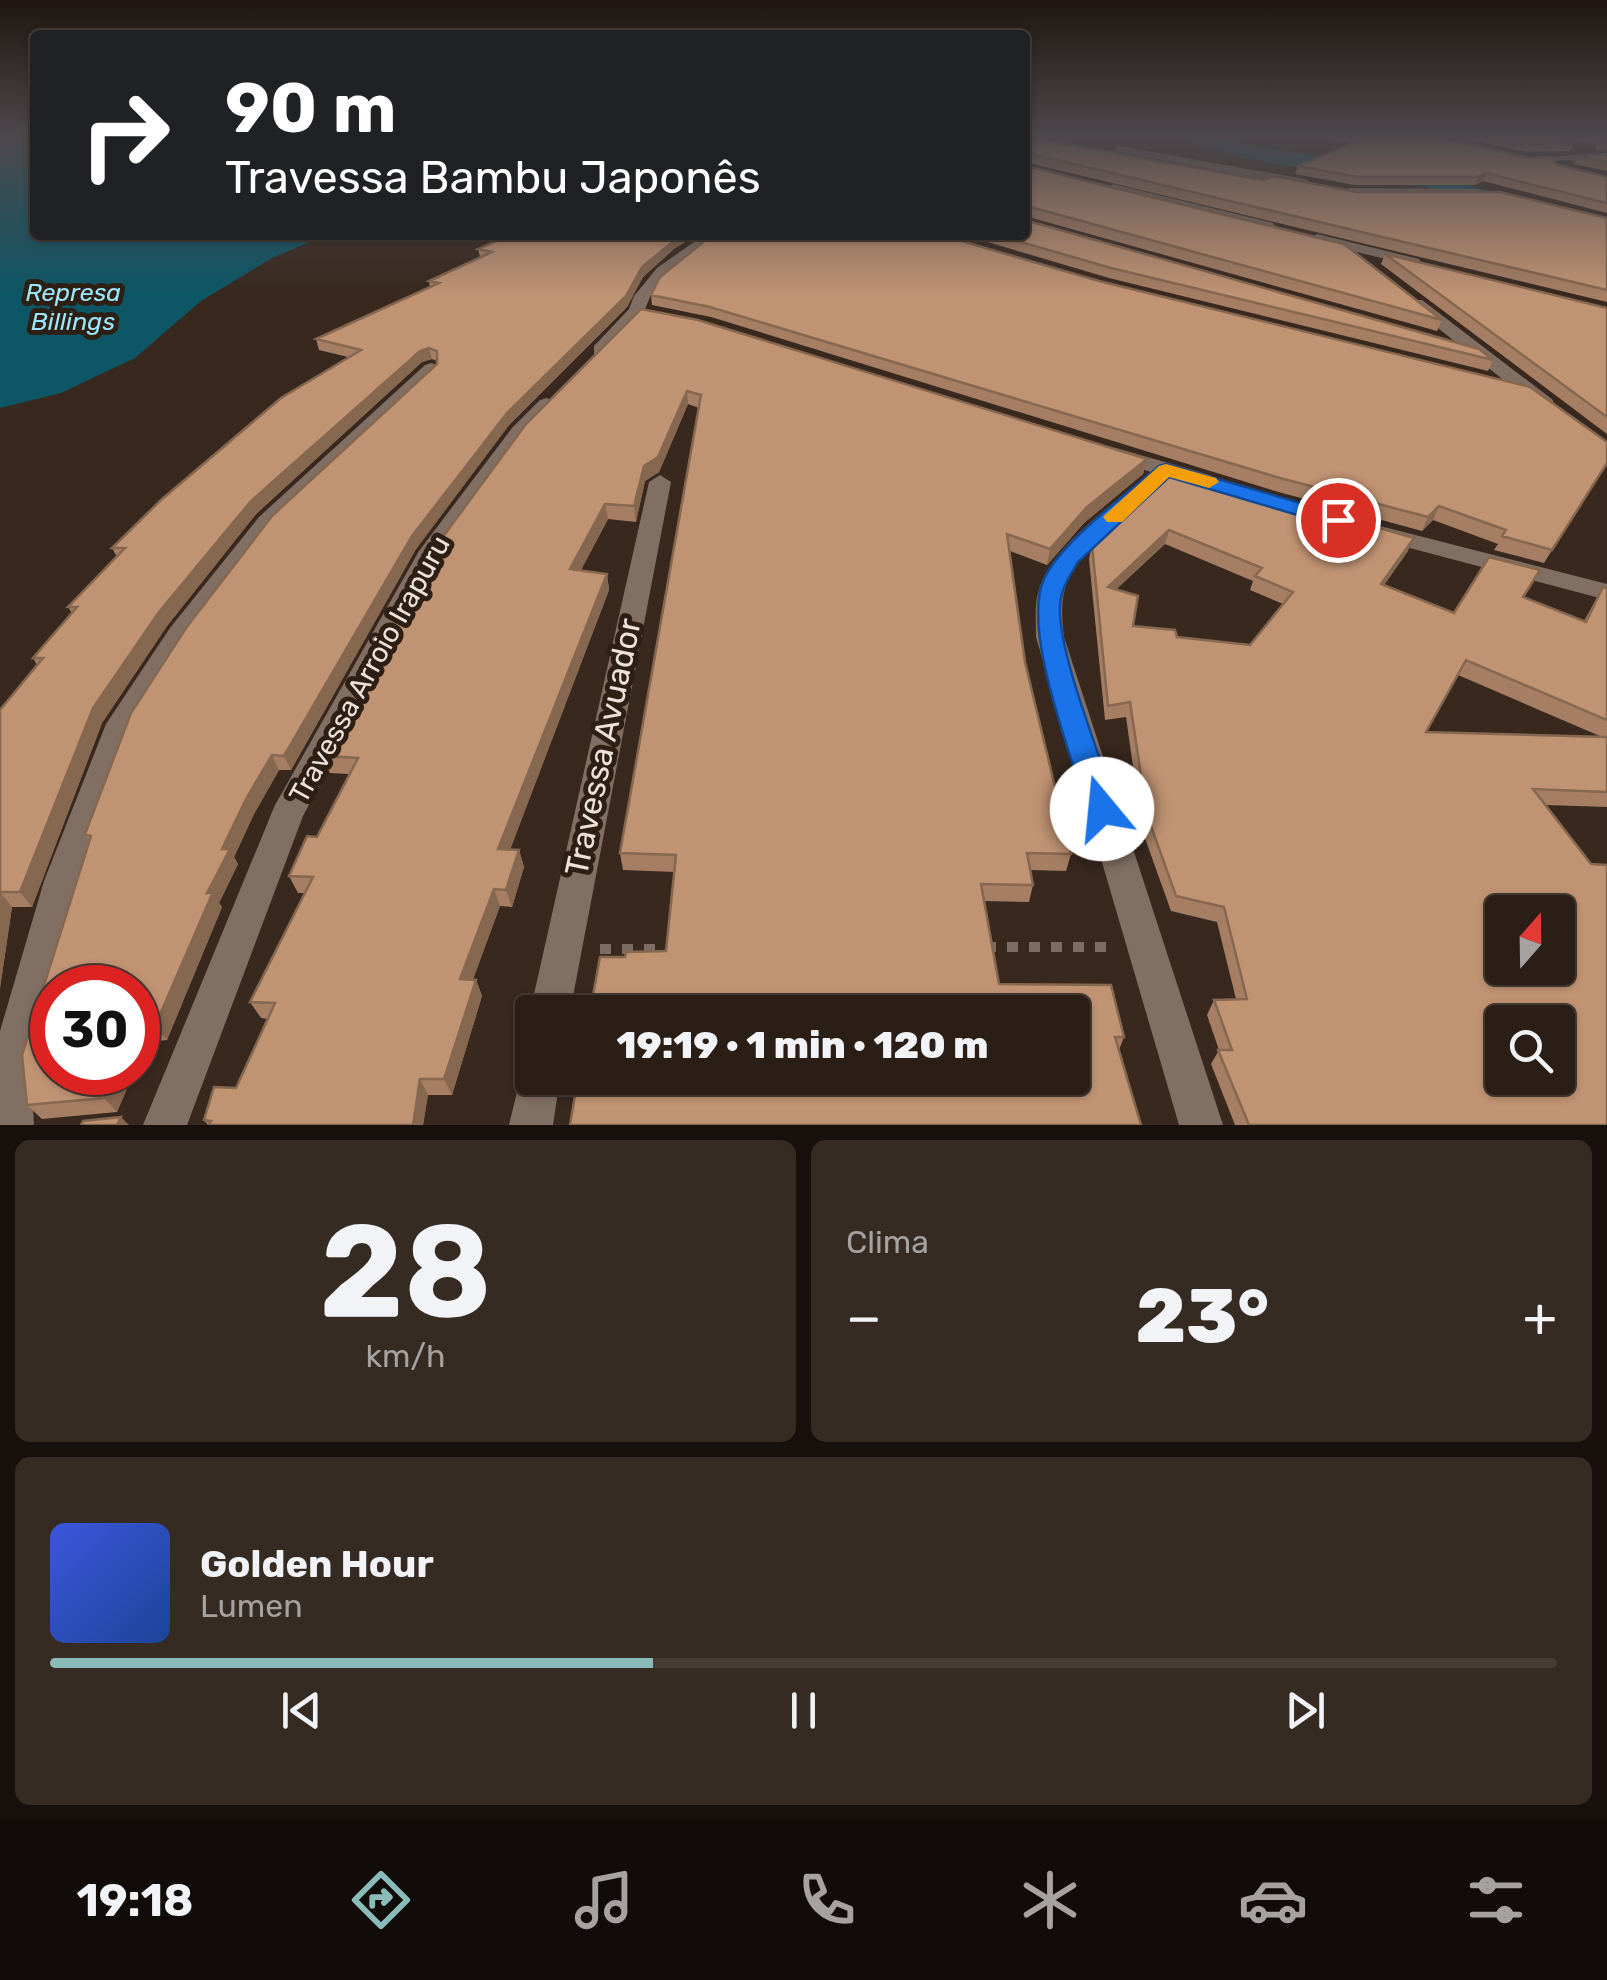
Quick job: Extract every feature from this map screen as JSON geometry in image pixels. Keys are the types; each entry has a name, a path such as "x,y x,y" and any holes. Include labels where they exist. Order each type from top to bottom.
{"street":[{"path":"1118,190 1284,230"},
{"path":"1470,190 1494,193"},
{"path":"1303,234 1427,265"},
{"name":"Travessa Arroio Irapuru","path":"165,1125 286,815 431,551 519,432 578,372 646,313 642,296 662,271 706,240"},
{"path":"1340,244 1380,275"},
{"path":"1407,296 1560,414"},
{"path":"1426,337 1478,352"},
{"path":"12,1125 10,1069 15,1050 62,881 121,724 180,634 267,522 430,369"},
{"path":"1492,382 1528,391"},
{"path":"1090,446 1221,486"},
{"path":"1166,470 1070,558 1056,578 1048,603 1050,637 1201,1125"},
{"name":"Travessa Avuador","path":"553,995 660,482"},
{"path":"1351,524 1607,592"},
{"path":"531,1125 536,1095"}],"path":[{"path":"969,948 1144,947"},
{"path":"560,949 677,949"}],"water":[{"name":"Represa Billings","path":"0,190 30,190 30,240 314,240 272,258 201,301 135,358 61,393 0,408"}],"building":[{"path":"1030,190 1121,190 1344,244 1442,320 1030,207"},
{"path":"1182,190 1500,192 1607,218 1607,290"},
{"path":"1553,190 1607,190 1607,203"},
{"path":"1030,221 1479,349 1493,360 1111,268 1014,240 1030,240"},
{"path":"499,240 675,240 642,267 626,296 507,413 412,536 284,756 272,755 246,799 222,849 230,849 207,893 213,892 160,1014 160,965 50,965 91,836 85,834 131,713 186,628 272,516 437,364 437,351 420,351 251,501 159,612 93,708 20,892 0,892 0,710 43,658 33,658 77,607 68,607 125,548 112,548 161,500 281,398 361,350 316,339 439,283 429,281 492,252 478,249"},
{"path":"706,240 958,240 1099,281 1530,387 1607,442 1607,463 1552,550 1502,536 1506,530 1439,506 1428,517 1280,478 710,307 651,295 660,277"},
{"path":"1385,254 1607,308 1607,417"},
{"path":"641,309 698,320 1147,459 1087,507 1050,549 1007,534 1025,662 1071,854 1027,853 1033,885 981,884 999,984 1111,985 1124,1037 1115,1037 1141,1125 570,1125 575,1095 1090,1095 1090,995 593,995 600,957 666,951 676,855 620,853 701,395 687,391 658,457 644,466 634,506 605,504 570,569 607,574 498,849 519,850 506,890 494,889 460,979 476,980 444,1079 420,1079 413,1125 209,1125 211,1121 204,1120 214,1087 236,1088 275,1003 250,1002 313,877 289,876 307,836 317,837 358,758 322,756 442,538 526,424"},
{"path":"1174,469 1414,538 1381,584 1454,613 1489,557 1540,570 1523,597 1586,622 1603,587 1607,588 1607,720 1466,660 1426,732 1607,737 1607,792 1533,789 1591,864 1607,865 1607,1125 1249,1125 1218,1050 1232,1050 1214,1000 1247,999 1224,907 1176,896 1147,815 1130,702 1108,706 1092,545","holes":["1169,530 1262,568 1255,576 1293,592 1250,645 1177,637 1175,630 1133,626 1138,596 1108,587"]},
{"path":"30,1030 30,1095 105,1095 104,1098 27,1105 22,1055"},
{"path":"121,1117 117,1125 81,1125 83,1121"}],"waterway":[{"path":"1459,190 1607,228"}],"slow traffic":[{"path":"1114,517 1166,470 1209,482"}],"route":[{"path":"1102,809 1050,637 1048,603 1056,578 1070,558 1166,470 1338,520"}]}
